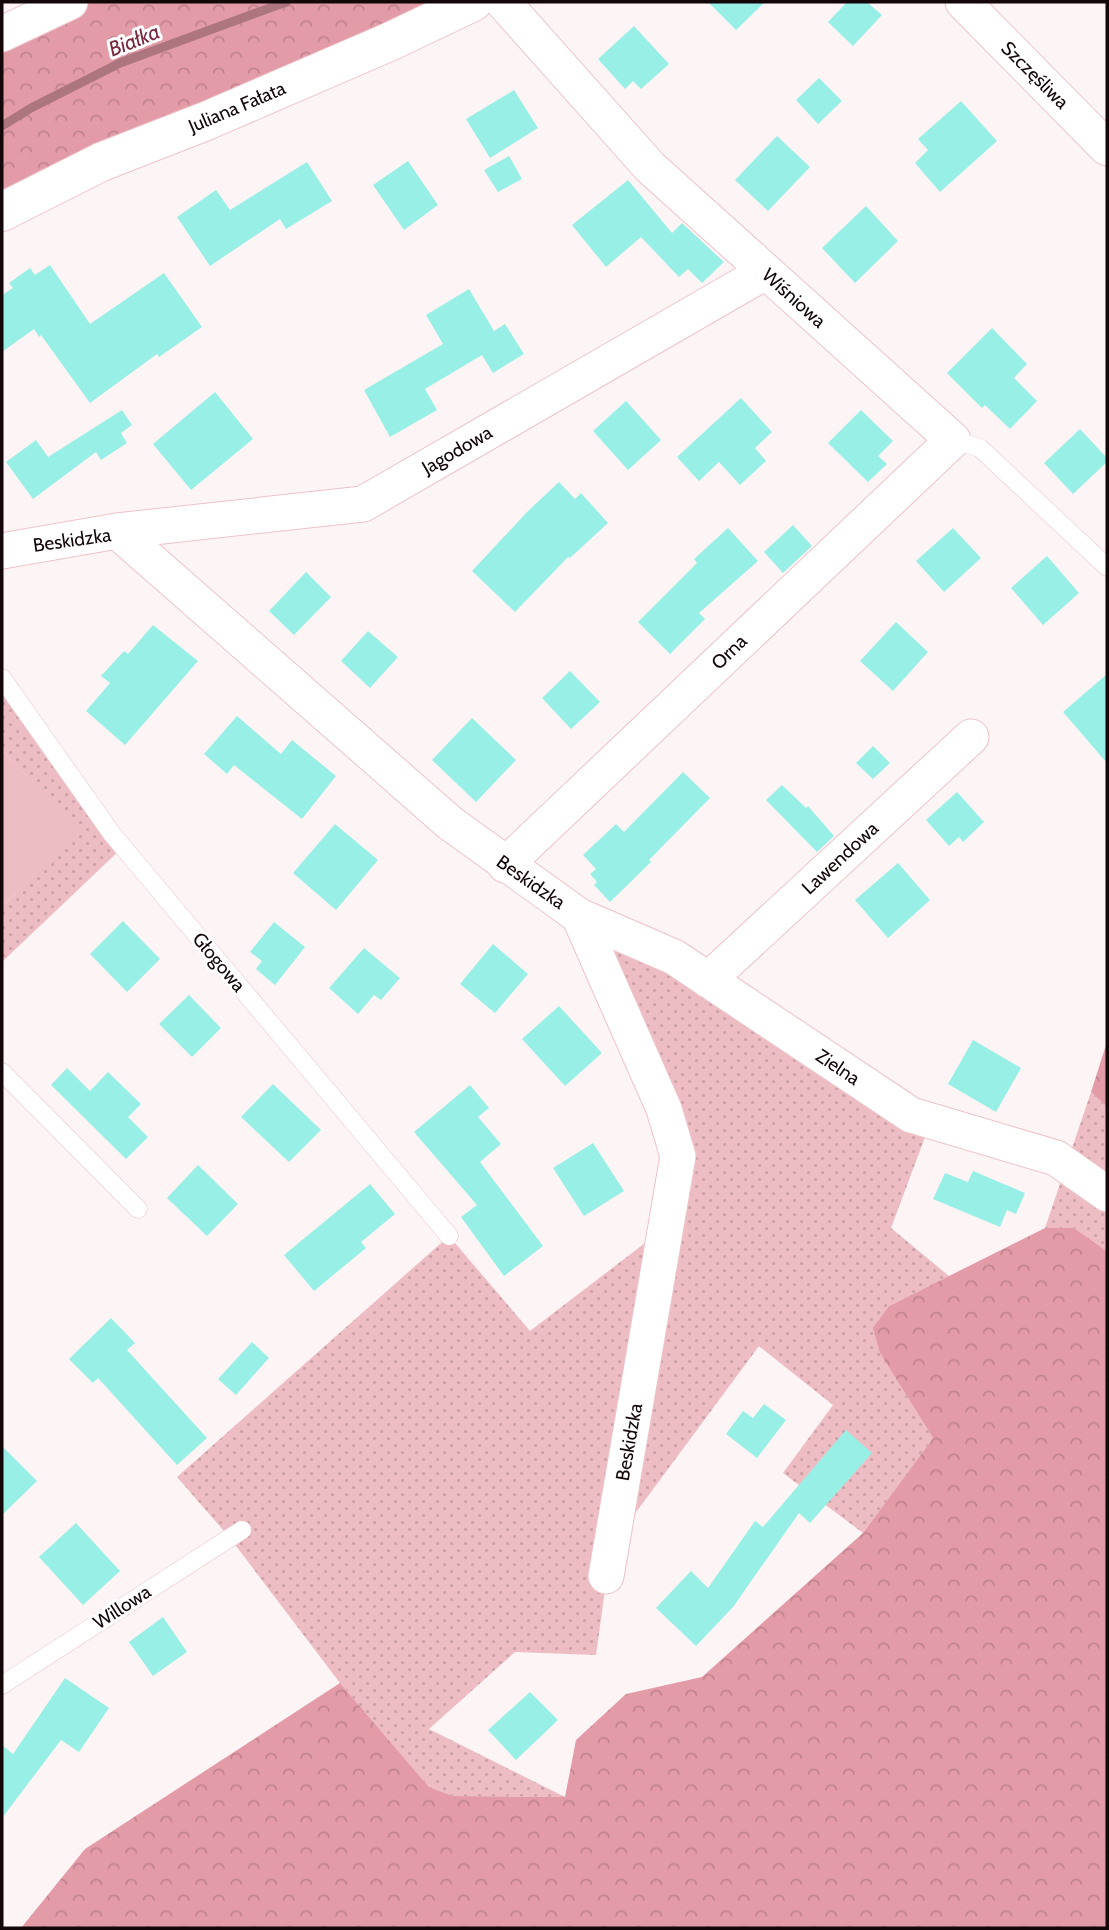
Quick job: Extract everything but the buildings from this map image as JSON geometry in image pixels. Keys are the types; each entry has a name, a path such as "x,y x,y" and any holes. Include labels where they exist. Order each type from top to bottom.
{"street":[{"path":"2,34 71,2"},
{"name":"Juliana Fałata","path":"2,212 101,162 206,121 389,42 473,2"},
{"name":"Wiśniowa","path":"503,2 650,167 953,440"},
{"name":"Szczęśliwa","path":"963,2 1107,148"},
{"name":"Jagodowa","path":"117,531 363,504 765,272"},
{"name":"Orna","path":"505,865 953,440"},
{"name":"Beskidzka","path":"2,551 117,531 450,823 579,916 664,1109 678,1156 606,1576"},
{"name":"Lawendowa","path":"708,980 971,737"},
{"name":"Zielna","path":"579,916 674,957 911,1115 1056,1158 1107,1194"}],"lane":[{"name":"Wiśniowa","path":"953,440 980,448 1107,567"},
{"name":"Głogowa","path":"2,678 112,834 449,1236"},
{"path":"2,1072 138,1209"},
{"name":"Willowa","path":"2,1685 242,1530"}],"shaded area":[{"path":"2,678 123,847 2,962 2,907 79,829 2,751"},
{"path":"2,751 80,829 2,907"},
{"path":"579,916 931,1121 891,1228 949,1276 889,1306 880,1353 933,1438 863,1533 783,1473 833,1405 759,1346 611,1546 596,1655 515,1652 429,1729 565,1797 453,1796 429,1787 340,1683 230,1538 177,1477 449,1236 530,1331 666,1227 678,1156"},
{"path":"1091,1092 1107,1107 1107,1251 1074,1228 1045,1228"}],"green space":[{"path":"70,2 473,2 2,212 2,34"},
{"path":"1107,1042 1107,1107 1091,1092"},
{"path":"1045,1228 1074,1228 1107,1251 1107,1928 21,1928 85,1849 340,1683 429,1787 453,1796 565,1797 576,1740 626,1694 702,1677 863,1533 933,1438 880,1353 873,1328 889,1306"}],"waterway":[{"name":"Białka","path":"2,126 31,108 120,63 286,2"}]}
